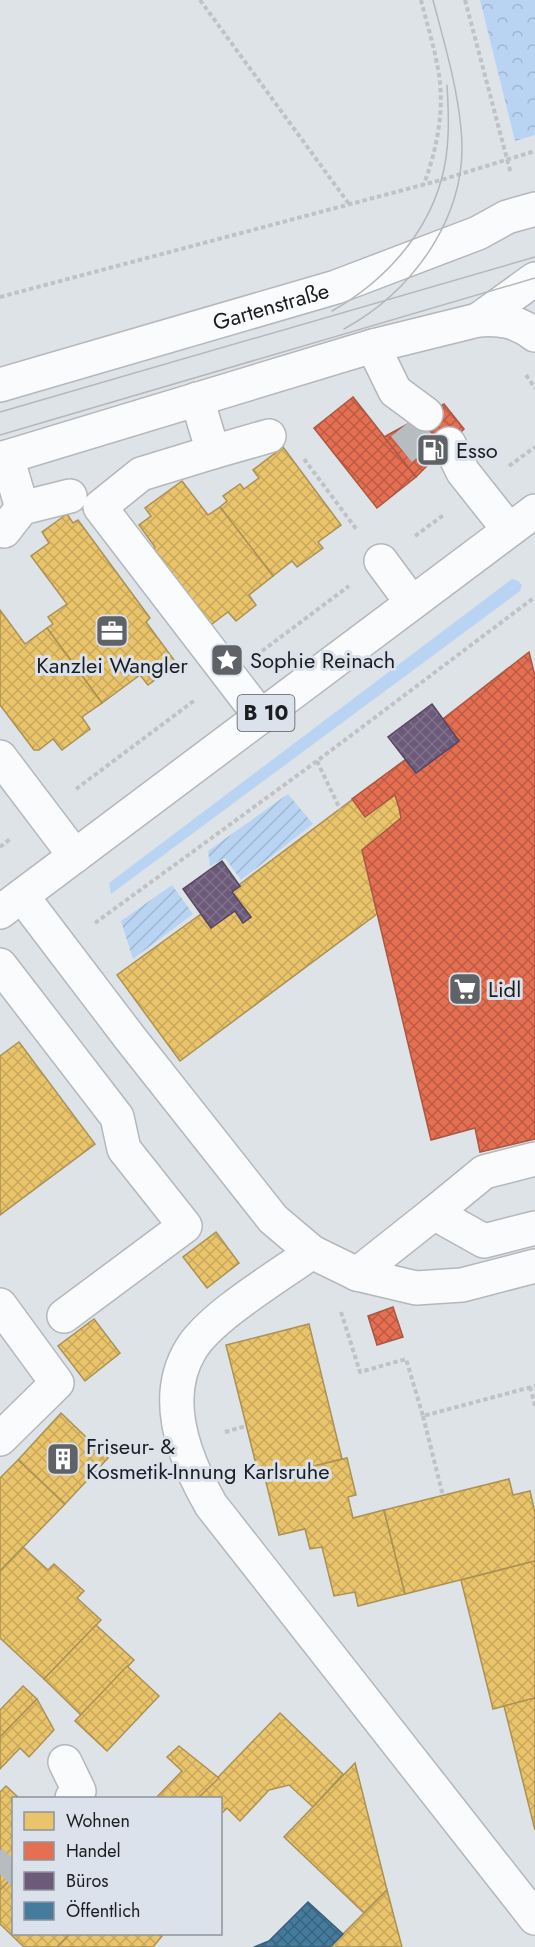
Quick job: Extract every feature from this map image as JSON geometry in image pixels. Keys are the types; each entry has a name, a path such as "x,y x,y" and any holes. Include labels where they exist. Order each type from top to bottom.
{"street":[{"name":"Gartenstraße","path":"0,385 336,287 478,233 507,217 535,209"},
{"path":"478,320 535,279"},
{"path":"70,496 13,520 3,458 373,346 478,320 494,318 509,321 535,334"},
{"path":"373,346 395,391 415,420"},
{"path":"197,399 213,452"},
{"path":"261,717 100,507 141,474 268,436"},
{"path":"455,467 509,530"},
{"name":"B 10","path":"11,904 535,511"},
{"path":"381,561 412,603"},
{"path":"0,757 75,856"},
{"path":"11,904 62,947 130,1038 273,1219 312,1252 357,1274 416,1288 462,1285 535,1266"},
{"path":"0,965 117,1117 124,1149 185,1226 64,1317"},
{"path":"357,1274 484,1172 535,1160"},
{"path":"434,1213 484,1241 535,1228"},
{"path":"312,1252 234,1308 211,1327 191,1349 181,1374 177,1399 179,1429 187,1457 211,1505 535,1918"},
{"path":"0,1305 57,1383 0,1439"},
{"path":"65,1762 79,1791 73,1797"}],"path":[{"path":"200,0 349,204"},
{"path":"421,0 438,66 440,98 439,136 424,184"},
{"path":"465,0 511,175"},
{"path":"0,297 424,184 535,152"},
{"path":"268,436 283,432 381,561"},
{"path":"0,847 381,561 455,467 535,447"},
{"path":"62,947 317,761 535,597"},
{"path":"317,761 340,809"},
{"path":"357,1274 341,1312 360,1372 406,1359 443,1496"},
{"path":"423,1416 532,1386 535,1406"}],"green space":[{"path":"480,0 535,0 535,135 515,141"},
{"path":"512,579 522,585 520,591 111,894 109,883"},
{"path":"288,794 313,824 241,880 225,858 210,866 208,851"},
{"path":"172,885 193,914 133,959 121,921"}],"building: Wohnen":[{"path":"283,447 341,525 318,542 323,548 297,567 292,561 273,576 220,507 227,501 223,496 240,484 244,489 259,478 253,470"},
{"path":"182,481 208,515 220,507 273,576 249,595 256,605 236,621 228,612 204,630 152,562 155,547 139,525 151,516 145,508"},
{"path":"67,514 73,523 78,520 150,618 146,622 177,664 148,685 140,675 102,703 47,628 53,624 48,617 67,604 31,556 49,543 42,532"},
{"path":"0,610 25,644 47,628 102,703 82,717 90,729 62,750 53,739 39,750 34,750 0,705"},
{"path":"524,674 535,721 535,796 180,1061 117,975 201,914 211,928 235,911 243,923 251,917 232,892 240,884 405,760 416,773 459,741 450,728"},
{"path":"19,1042 95,1144 0,1215 0,1056"},
{"path":"216,1232 239,1263 207,1288 183,1257"},
{"path":"94,1319 120,1353 85,1381 58,1346"},
{"path":"309,1324 342,1459 260,1480 226,1345"},
{"name":"Friseur- & Kosmetik-Innung Karlsruhe","path":"61,1413 108,1458 65,1504 18,1460"},
{"path":"347,1458 356,1495 348,1497 353,1518 384,1510 405,1594 358,1606 355,1592 334,1596 322,1547 310,1549 305,1529 279,1535 265,1478"},
{"path":"18,1460 65,1504 0,1571 0,1478"},
{"path":"509,1479 513,1495 530,1491 535,1513 535,1561 405,1594 384,1510"},
{"path":"23,1547 48,1570 54,1564 84,1591 77,1598 101,1620 44,1679 0,1638 0,1571"},
{"path":"535,1561 535,1698 493,1709 461,1580"},
{"path":"96,1625 134,1660 81,1715 44,1679"},
{"path":"127,1666 159,1696 107,1751 75,1721"},
{"path":"23,1686 37,1699 0,1737 0,1710"},
{"path":"535,1698 535,1830 504,1706"},
{"path":"37,1699 54,1730 29,1757 20,1748 0,1769 0,1737"},
{"path":"280,1713 343,1774 313,1807 289,1785 269,1790 240,1821 227,1808 222,1813 222,1797 199,1797"},
{"path":"179,1746 219,1778 199,1797 157,1797 182,1771 167,1757"},
{"path":"355,1763 387,1890 364,1913 284,1837"},
{"path":"6,1786 18,1797 12,1797 12,1878 0,1890 0,1792"},
{"path":"12,1878 12,1935 69,1935 57,1947 24,1947 0,1924 0,1890"},
{"path":"387,1890 402,1947 330,1947"},
{"path":"69,1935 162,1936 153,1947 57,1947"}],"building: Handel":[{"path":"353,397 416,477 377,508 314,428"},
{"path":"444,404 464,429 416,477 384,437"},
{"name":"Lidl","path":"529,652 535,676 535,1139 480,1152 475,1128 431,1140 362,850 401,818 399,808 395,795 365,817 352,799 405,760 416,773 459,741 443,719"},
{"path":"393,1307 403,1337 377,1345 368,1316"}],"building: Büros":[{"path":"432,704 459,741 416,773 388,737"},
{"path":"222,861 240,886 232,892 251,917 243,923 235,911 211,928 183,889"}],"building: Öffentlich":[{"path":"308,1902 343,1934 330,1947 254,1947 269,1941"}],"tunnel":[{"path":"404,426 432,461"},
{"path":"0,1874 12,1862"}],"tram line":[{"path":"344,329 370,313 415,271 447,219 457,190 461,160 459,113 450,64 433,0"},
{"path":"332,311 368,287 399,257 413,239 434,202 446,158 447,85"},
{"path":"0,412 535,257"},
{"path":"0,435 535,278"}],"place":[{"name":"Esso","path":"433,450"},
{"name":"Kanzlei Wangler","path":"112,631"},
{"name":"Sophie Reinach","path":"227,660"},
{"name":"Lidl","path":"465,989"},
{"name":"Friseur- & Kosmetik-Innung Karlsruhe","path":"63,1459"}]}
